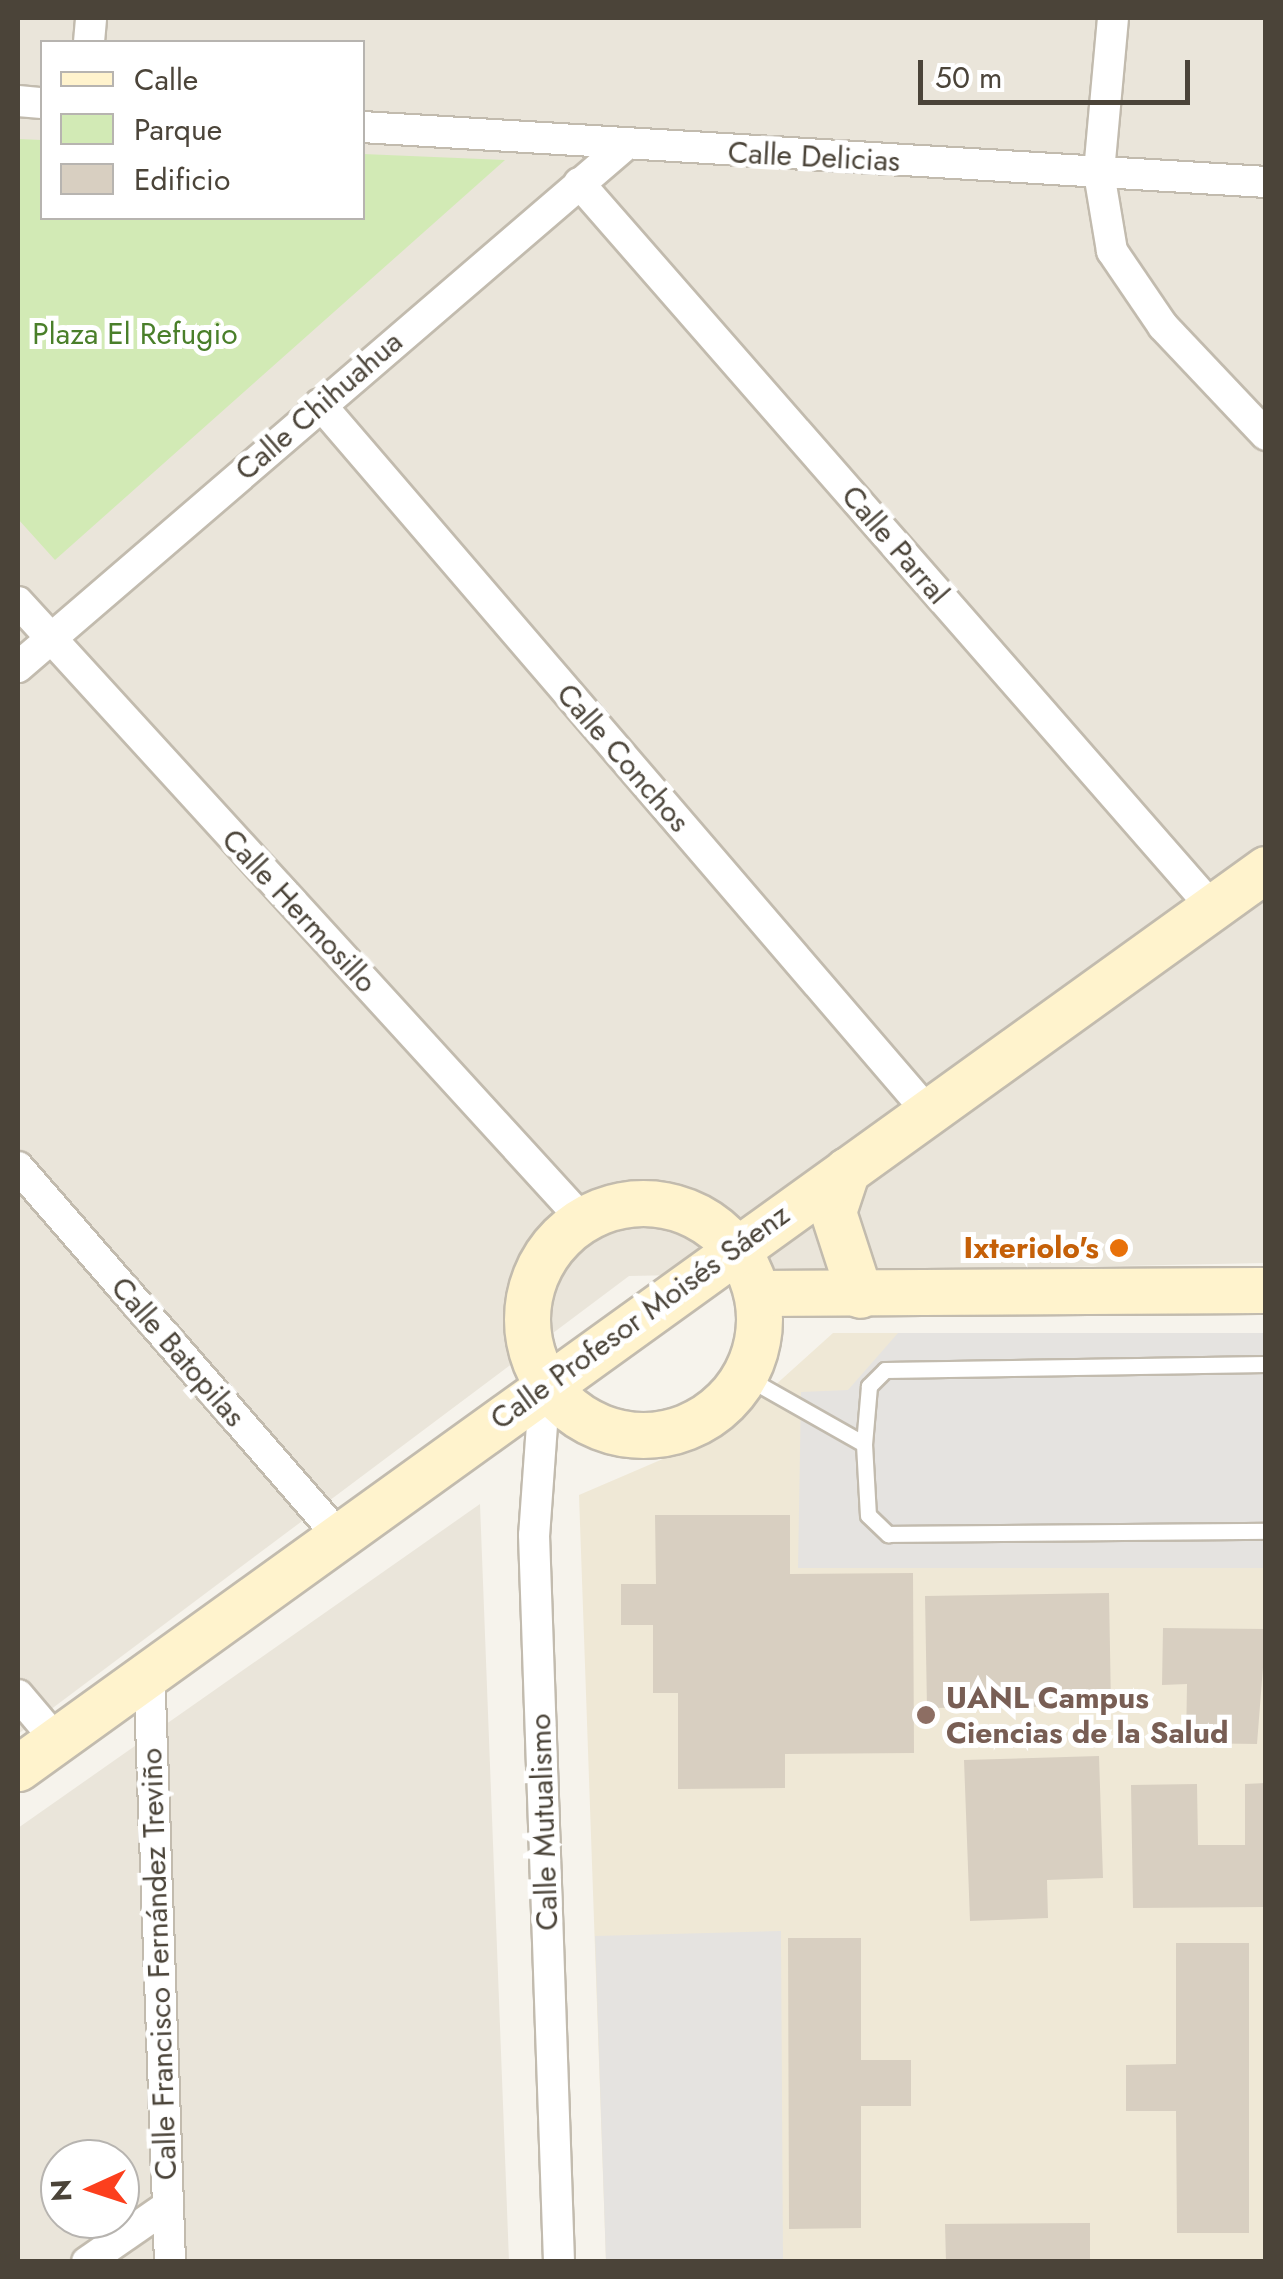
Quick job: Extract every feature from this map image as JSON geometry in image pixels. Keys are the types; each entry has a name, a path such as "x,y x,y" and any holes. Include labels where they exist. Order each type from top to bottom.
{"street":[{"path":"1112,18 1099,173 1112,251 1163,326 1266,434"},
{"name":"Calle Delicias","path":"365,127 623,147 1266,182"},
{"name":"Calle Chihuahua","path":"18,667 623,147"},
{"name":"Calle Parral","path":"579,183 1212,906"},
{"name":"Calle Conchos","path":"320,404 926,1111"},
{"name":"Calle Hermosillo","path":"18,602 582,1219"},
{"name":"Calle Profesor Moisés Sáenz","path":"18,1768 149,1667 339,1536 545,1383 738,1252 926,1111 1266,869"},
{"name":"Calle Batopilas","path":"18,1167 339,1536"},
{"path":"846,1170 834,1226 860,1294"},
{"path":"614,1205 683,1209 738,1252 760,1293 744,1376 698,1422 634,1436 573,1412 545,1383 526,1324 529,1293 540,1264 582,1219 614,1205"},
{"path":"760,1293 1266,1290"},
{"name":"Calle Mutualismo","path":"545,1383 534,1535 560,2262"},
{"name":"Calle Francisco Fernández Treviño","path":"149,1667 170,2262"},
{"path":"18,1695 57,1741"},
{"path":"86,2262 168,2206"}],"lane":[{"path":"1266,1364 885,1370 869,1386 864,1444 868,1515 888,1534 1266,1531"},
{"path":"744,1376 864,1444"}],"shaded area":[{"path":"18,18 1265,18 1265,1263 629,1276 18,1734"},
{"name":"UANL Campus Ciencias de la Salud","path":"833,1333 1265,1333 1265,2261 606,2261 579,1495 721,1434"},
{"path":"898,1333 1265,1333 1265,1568 798,1568 801,1392 848,1390"},
{"path":"480,1504 509,2261 18,2261 18,1828"},
{"path":"781,1931 783,2261 606,2261 595,1936"}],"green space":[{"name":"Plaza El Refugio","path":"18,139 40,140 40,220 365,220 365,154 505,160 55,560 18,519"}],"building":[{"path":"655,1515 790,1515 790,1574 913,1573 914,1753 785,1754 785,1788 678,1789 678,1693 653,1693 653,1625 621,1625 621,1584 656,1584"},
{"path":"1109,1593 1111,1706 927,1708 925,1596"},
{"path":"1163,1628 1266,1629 1257,1744 1186,1743 1187,1684 1162,1685"},
{"path":"1099,1756 1103,1878 1047,1880 1048,1918 970,1921 964,1760"},
{"path":"1266,1783 1266,1907 1133,1908 1131,1785 1197,1784 1198,1845 1245,1845 1245,1784"},
{"path":"788,1938 861,1938 861,2060 911,2060 911,2106 861,2106 861,2228 789,2229"},
{"path":"1176,1943 1249,1943 1249,2233 1177,2233 1176,2111 1126,2111 1126,2065 1176,2064"},
{"path":"1090,2223 1090,2262 946,2262 945,2224"}],"place":[{"name":"Ixteriolo's","path":"1119,1248"},
{"name":"UANL Campus Ciencias de la Salud","path":"926,1715"}]}
